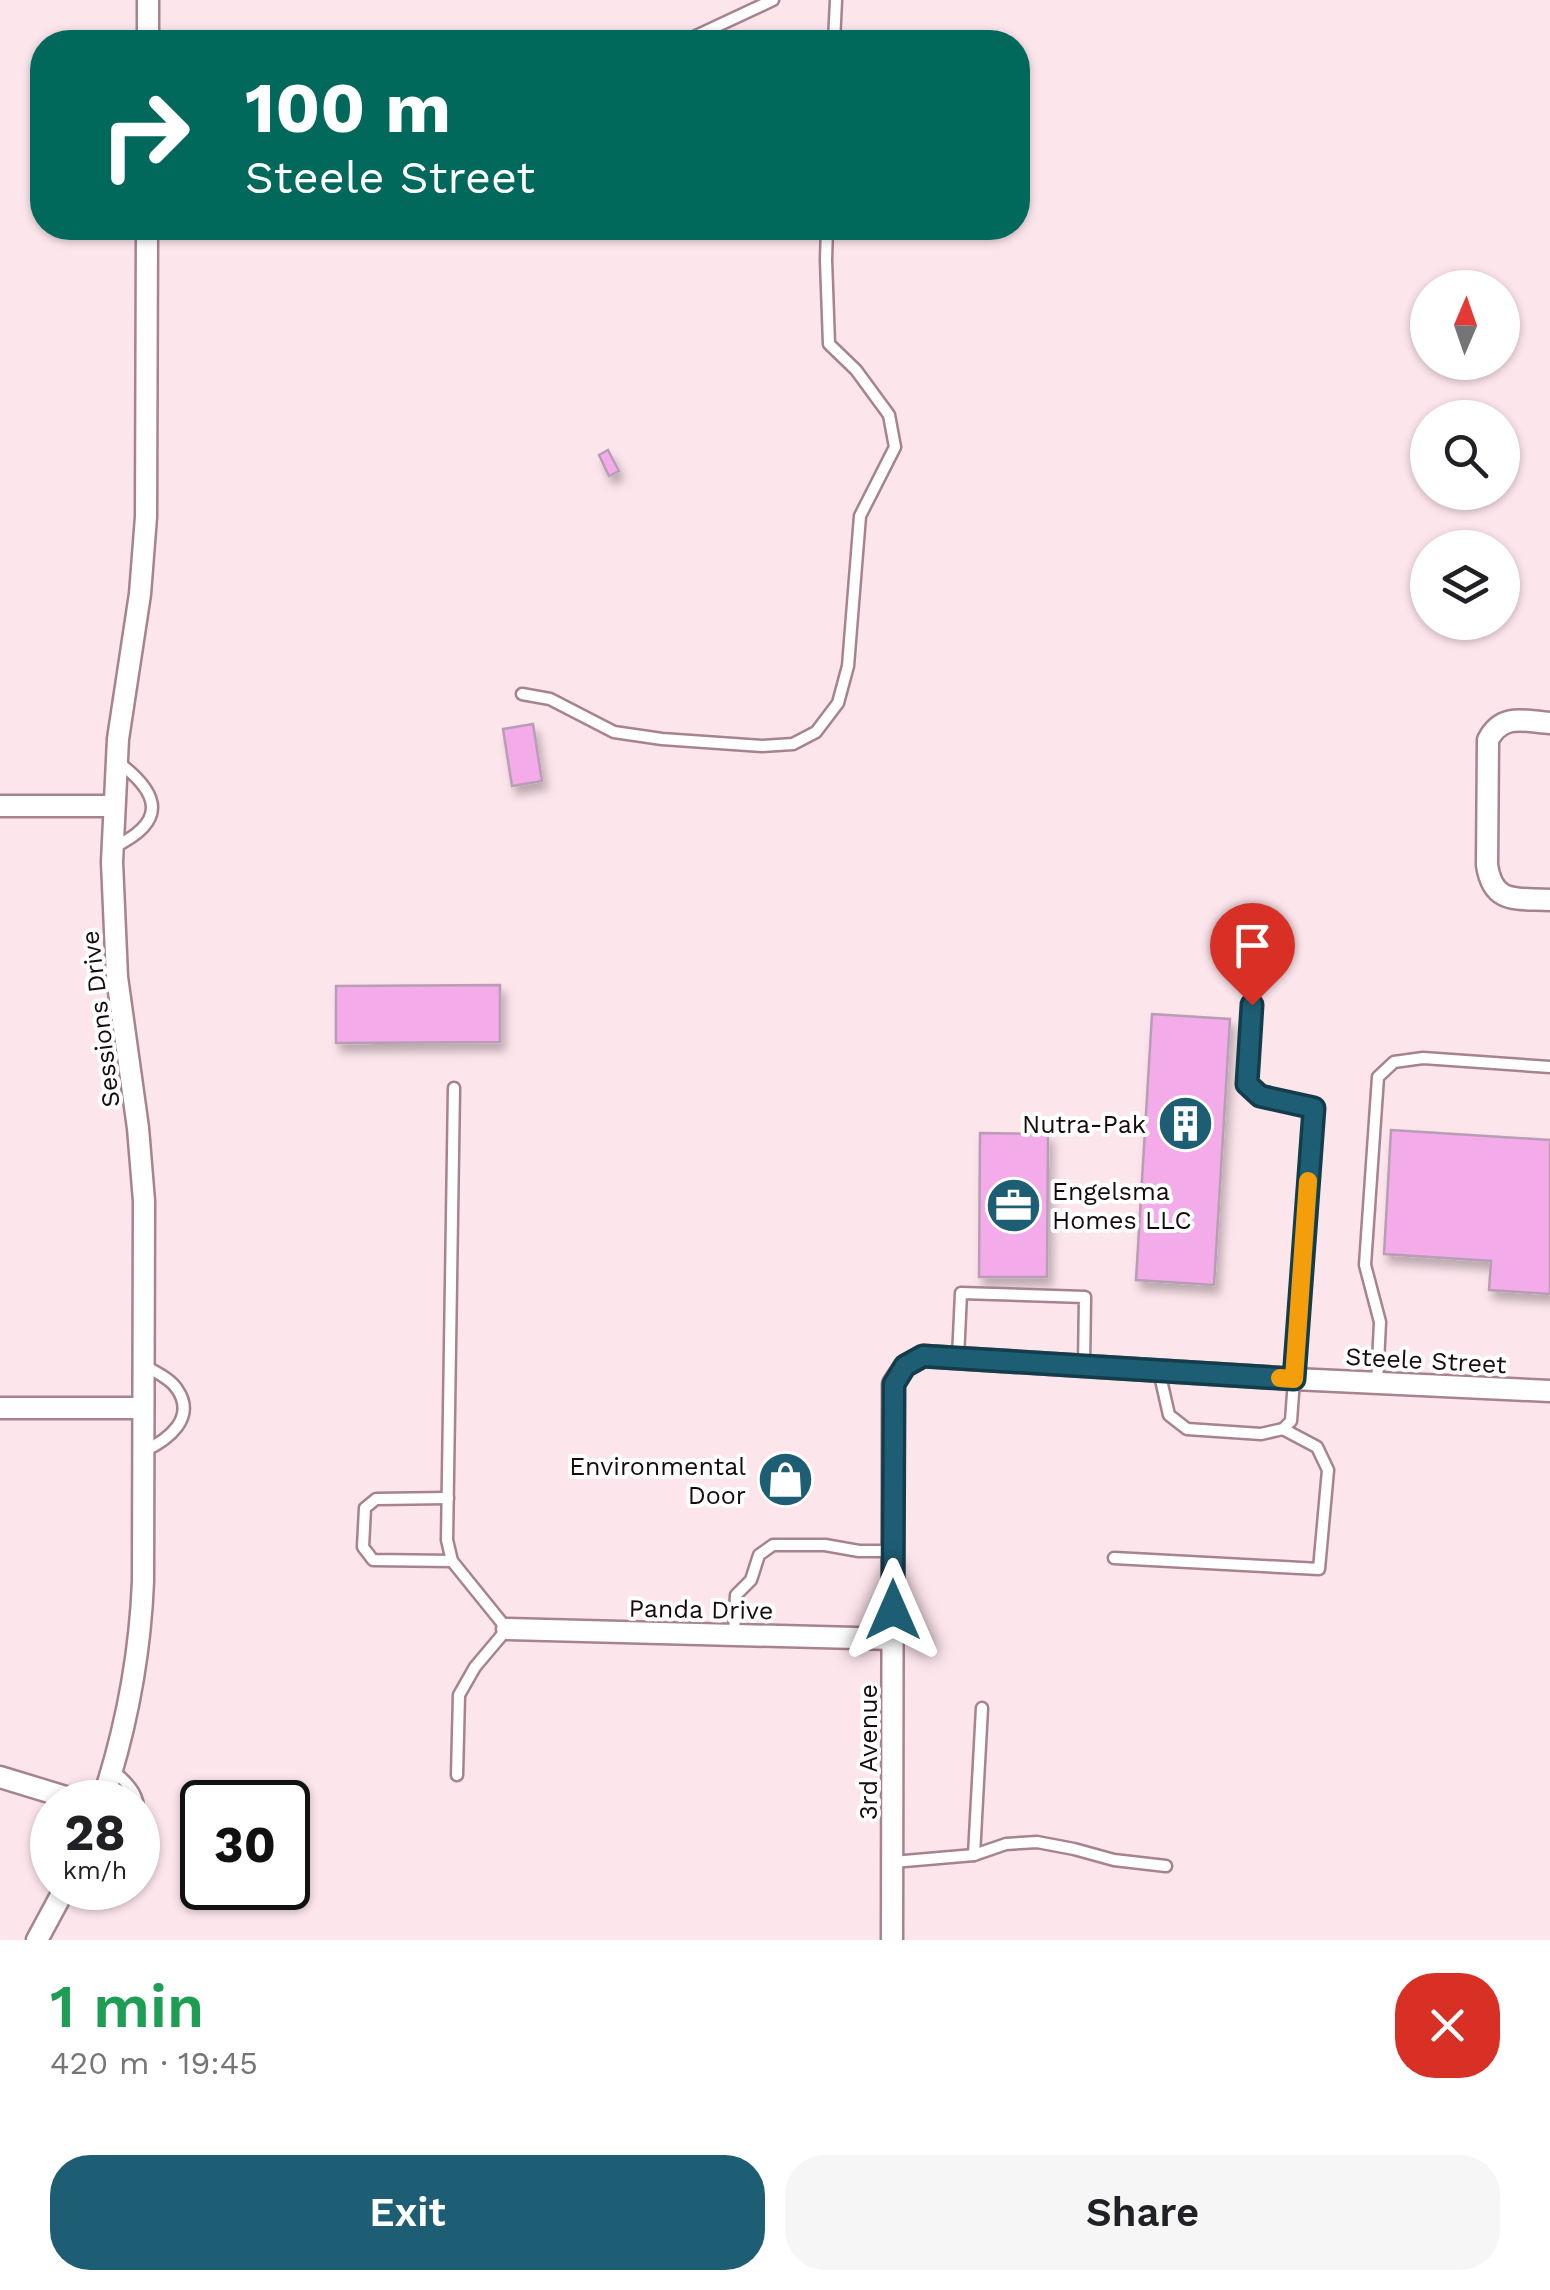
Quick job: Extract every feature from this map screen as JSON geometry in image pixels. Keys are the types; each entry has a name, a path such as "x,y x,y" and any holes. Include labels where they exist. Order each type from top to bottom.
{"street":[{"path":"148,0 148,30"},
{"name":"Sessions Drive","path":"110,1780 140,1639 143,1580 143,1187 115,958 112,848 117,762 144,535 147,240"},
{"path":"1550,723 1510,720 1500,724 1488,740 1487,865 1489,880 1500,894 1550,900"},
{"path":"0,806 114,806"},
{"name":"Steele Street","path":"894,1384 905,1366 923,1356 1550,1391"},
{"name":"3rd Avenue","path":"892,1940 894,1384"},
{"path":"0,1408 143,1408"},
{"name":"Panda Drive","path":"507,1629 893,1639"},
{"path":"0,1777 30,1784"},
{"path":"38,1940 54,1910"}],"lane":[{"path":"709,30 773,0"},
{"path":"835,30 836,0"},
{"path":"522,694 550,699 614,732 762,746 792,744 816,732 838,703 848,666 860,516 894,447 890,415 856,370 829,344 827,240"},
{"path":"112,848 144,829 152,806 146,787 117,762"},
{"path":"1252,1005 1247,1084 1260,1096 1314,1108 1291,1421 1283,1430"},
{"path":"1377,1383 1380,1322 1365,1265 1378,1077 1394,1062 1423,1058 1550,1066"},
{"path":"454,1088 447,1540 452,1561 507,1629 475,1667 459,1695 457,1775"},
{"path":"958,1358 960,1293 1085,1297 1084,1366"},
{"path":"143,1451 170,1437 183,1412 177,1388 144,1364"},
{"path":"1114,1558 1320,1569 1328,1470 1317,1447 1283,1430 1261,1434 1187,1429 1169,1415 1159,1371"},
{"path":"448,1498 376,1498 365,1508 363,1547 372,1560 452,1561"},
{"path":"734,1635 736,1595 752,1580 759,1555 773,1545 894,1551"},
{"path":"974,1855 982,1708"},
{"path":"113,1771 122,1780"},
{"path":"892,1862 974,1855 1006,1844 1037,1842 1114,1860 1166,1866"}],"building":[{"path":"608,450 619,471 609,476 599,455"},
{"path":"533,724 542,781 512,786 503,729"},
{"path":"500,985 500,1042 336,1043 336,986"},
{"name":"Nutra-Pak","path":"1152,1014 1230,1019 1214,1285 1136,1280"},
{"path":"1391,1130 1550,1140 1550,1294 1489,1290 1491,1261 1384,1254"},
{"name":"Engelsma Homes LLC","path":"980,1133 1048,1134 1047,1277 979,1277"}],"slow traffic":[{"path":"1280,1378 1294,1379 1308,1181"}],"place":[{"name":"Nutra-Pak","path":"1185,1124"},
{"name":"Engelsma Homes LLC","path":"1013,1205"},
{"name":"Environmental Door","path":"785,1480"}],"route":[{"path":"893,1610 894,1384 905,1366 923,1356 1294,1379 1314,1108 1260,1096 1247,1084 1252,1005"}]}
